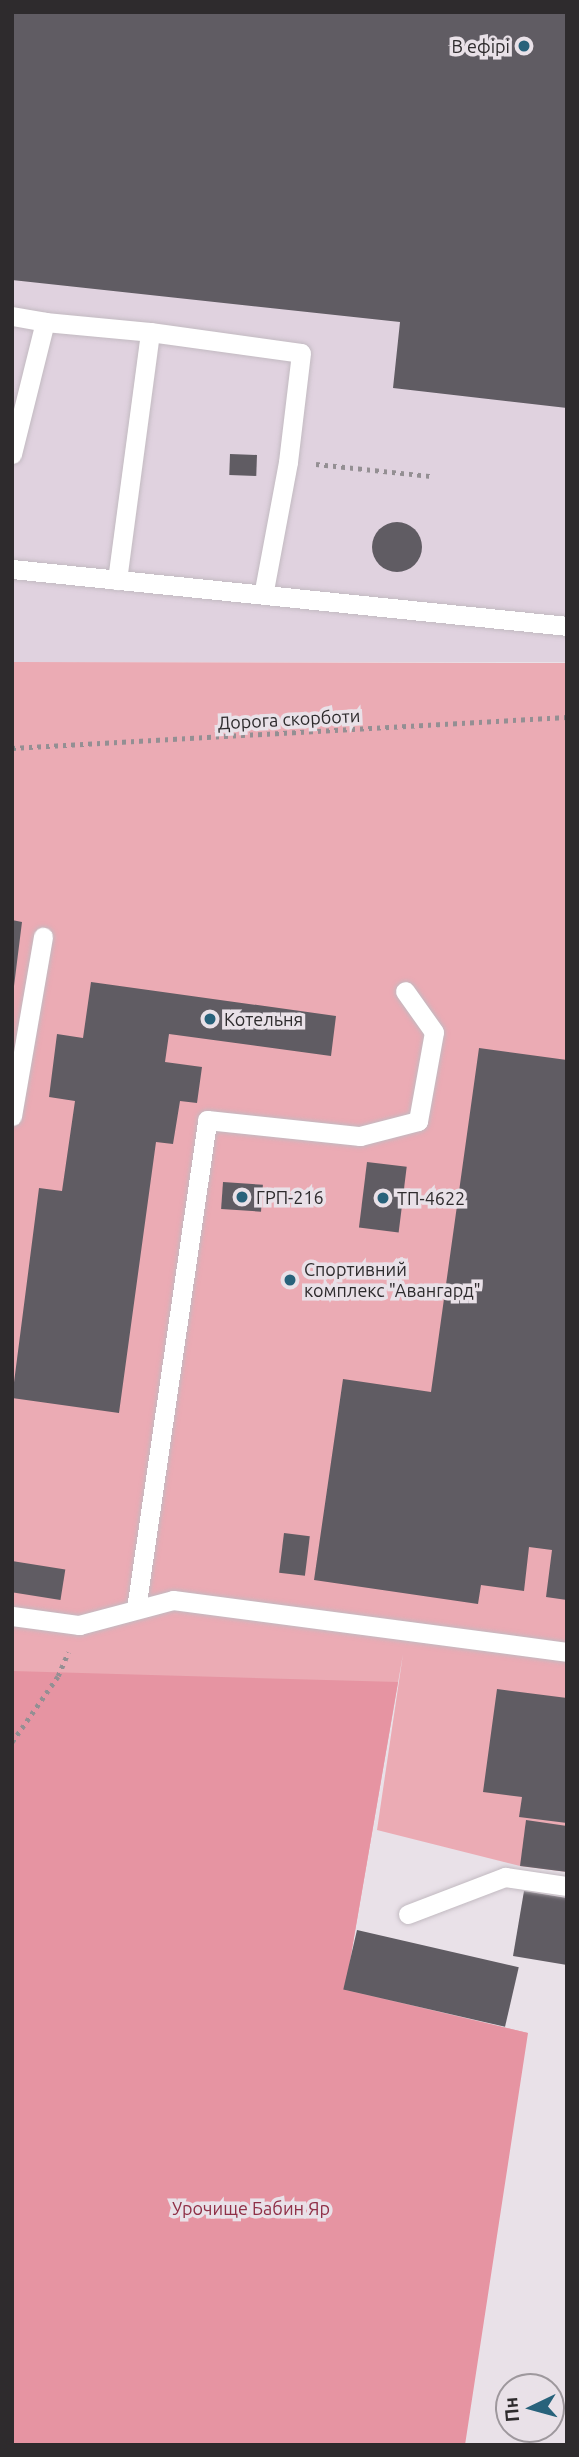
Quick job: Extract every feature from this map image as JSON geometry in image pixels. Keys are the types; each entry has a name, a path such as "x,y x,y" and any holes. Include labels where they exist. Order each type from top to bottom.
{"lane":[{"path":"12,316 301,353 288,462 263,595"},
{"path":"12,454 45,322"},
{"path":"117,580 150,332"},
{"path":"12,569 567,626"},
{"path":"12,1116 43,937"},
{"path":"136,1609 207,1120 360,1136 418,1121 435,1032 405,991"},
{"path":"12,1616 79,1625 173,1600 567,1652"},
{"path":"408,1914 505,1877 567,1886"}],"path":[{"path":"288,462 430,476"},
{"name":"Дорога скорботи","path":"12,748 567,717"},
{"path":"12,1742 58,1676 79,1625"}],"shaded area":[{"path":"12,12 567,12 567,662 12,662"}],"green space":[{"path":"12,662 567,663 567,1872 520,1866 377,1830 403,1654 345,1989 528,2033 12,2445"},
{"name":"Урочище Бабин Яр","path":"12,1671 398,1682 345,1990 528,2033 465,2445 12,2445"}],"building":[{"path":"12,12 567,12 567,408 393,388 400,322 12,280"},
{"path":"230,454 257,455 256,476 229,475"},
{"path":"397,522 415,529 422,547 415,565 397,572 379,565 372,547 379,529"},
{"path":"12,920 22,922 14,986 12,986"},
{"path":"91,982 336,1016 331,1056 169,1034 165,1062 202,1067 197,1103 180,1101 173,1144 156,1142 119,1413 12,1398 39,1188 62,1191 75,1101 49,1097 57,1034 83,1038"},
{"path":"479,1048 567,1060 567,1600 546,1597 552,1550 529,1547 524,1591 481,1585 478,1604 314,1580 343,1379 431,1392"},
{"name":"ТП-4622","path":"367,1162 407,1167 399,1232 359,1228"},
{"name":"ГРП-216","path":"223,1182 263,1185 261,1212 221,1209"},
{"path":"284,1533 310,1536 305,1576 279,1573"},
{"path":"12,1561 65,1569 60,1600 12,1592"},
{"path":"497,1689 567,1698 567,1823 519,1817 522,1797 483,1792"},
{"path":"526,1820 567,1826 567,1872 520,1866"},
{"path":"524,1891 567,1898 567,1965 513,1956"},
{"path":"357,1930 519,1967 505,2027 343,1989"}],"place":[{"name":"В ефірі","path":"524,46"},
{"name":"Котельня","path":"210,1019"},
{"name":"ГРП-216","path":"242,1197"},
{"name":"ТП-4622","path":"383,1198"},
{"name":"Спортивний комплекс \"Авангард\"","path":"290,1280"}]}
